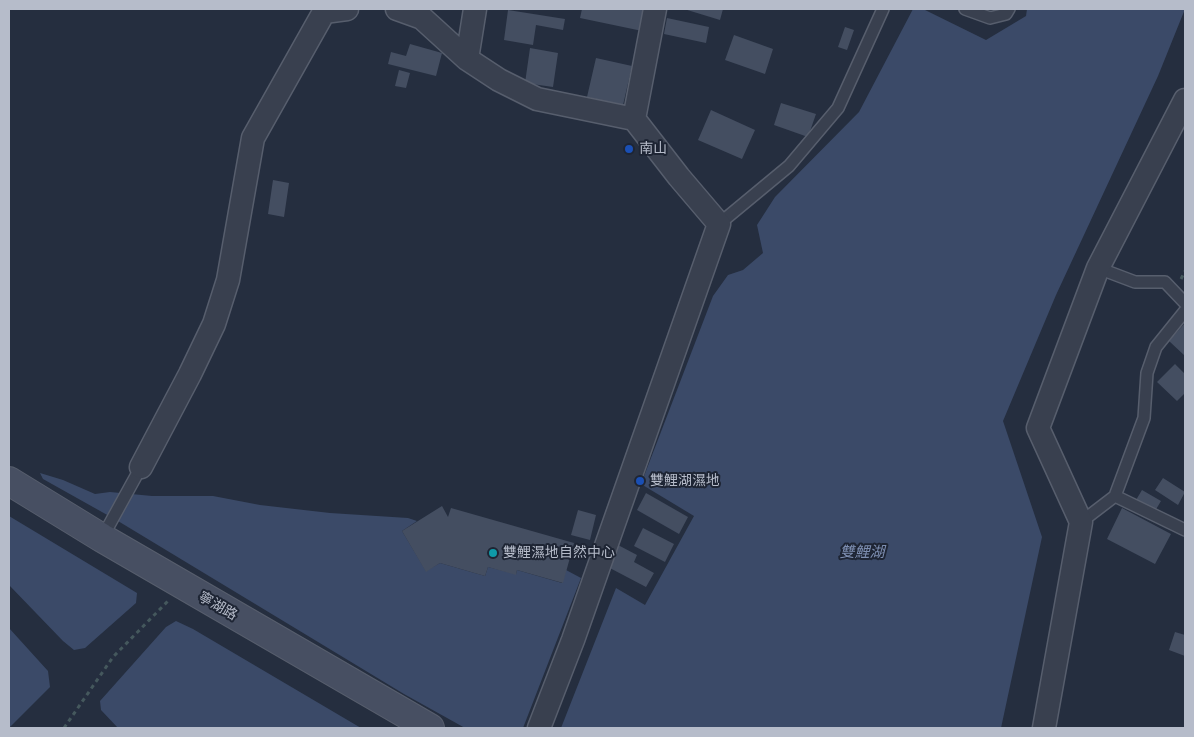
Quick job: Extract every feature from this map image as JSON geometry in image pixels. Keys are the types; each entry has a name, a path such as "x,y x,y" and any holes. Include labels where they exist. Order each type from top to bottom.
{"main road":[{"name":"寧湖路","path":"9,481 106,530 183,586 430,728"}],"street":[{"path":"141,467 214,324 228,280 253,138 323,10 347,9"},
{"path":"397,9 422,18 467,59 499,80 537,99 634,119 679,177 719,224 573,640 539,728"},
{"path":"467,59 475,9"},
{"path":"634,119 655,9"},
{"path":"1044,728 1081,522 1038,428 1098,268 1185,100"}],"lane":[{"path":"719,224 789,166 838,108 883,9"},
{"path":"965,9 990,18 1006,14 1009,9"},
{"path":"1098,268 1135,282 1165,282 1185,303"},
{"path":"1081,522 1114,496 1144,418 1147,373 1156,346 1185,311"},
{"path":"106,530 141,467"},
{"path":"1114,496 1185,530"}],"path":[{"path":"64,728 113,657 183,586"}],"water":[{"name":"雙鯉湖","path":"913,9 923,9 986,40 1026,16 1027,9 1185,9 1158,76 1056,295 1003,421 1042,537 1001,728 561,728 616,588 645,605 694,516 641,484 713,296 728,275 743,270 763,253 757,225 775,197 859,112"},
{"path":"40,473 63,480 95,494 110,492 152,496 213,496 260,505 330,513 408,518 417,521 402,531 426,571 440,563 485,576 488,567 516,574 517,570 562,583 566,570 581,578 523,728 465,728 404,694 118,521 43,479"},
{"path":"9,516 137,593 136,603 85,648 74,650 9,585"},
{"path":"176,621 193,629 361,728 118,728 101,710 100,701 166,627"},
{"path":"9,628 48,671 50,687 9,728"}],"building":[{"path":"582,9 652,9 647,32 580,18"},
{"path":"684,9 723,9 720,20"},
{"path":"508,10 565,19 563,30 536,25 533,45 504,40"},
{"path":"667,18 709,27 706,43 664,34"},
{"path":"845,27 854,30 847,50 838,47"},
{"path":"734,35 773,49 765,74 725,60"},
{"path":"410,44 442,53 436,76 388,64 391,52 406,56"},
{"path":"530,48 558,53 553,87 525,83"},
{"path":"596,58 632,66 623,105 587,97"},
{"path":"399,70 410,73 406,88 395,86"},
{"path":"781,103 816,114 808,137 774,125"},
{"path":"711,110 755,130 742,159 698,140"},
{"path":"273,180 289,183 284,217 268,214"},
{"path":"1185,323 1185,356 1169,341"},
{"path":"1175,364 1185,374 1185,393 1177,401 1157,382"},
{"path":"1163,478 1185,492 1178,505 1155,490"},
{"path":"1142,490 1161,501 1155,511 1136,500"},
{"path":"646,493 688,517 679,534 637,510"},
{"name":"雙鯉濕地自然中心","path":"442,506 448,517 451,508 574,543 563,583 517,570 516,575 488,567 485,576 440,563 426,572 402,531"},
{"path":"1122,508 1171,534 1155,564 1107,539"},
{"path":"578,510 596,515 590,540 571,535"},
{"path":"643,528 674,544 665,562 634,546"},
{"path":"618,545 637,555 634,562 654,573 646,587 606,566"},
{"path":"1175,632 1185,635 1185,656 1169,650"}],"place":[{"name":"南山","path":"629,149"},
{"name":"雙鯉湖濕地","path":"640,481"},
{"name":"雙鯉濕地自然中心","path":"493,553"}]}
